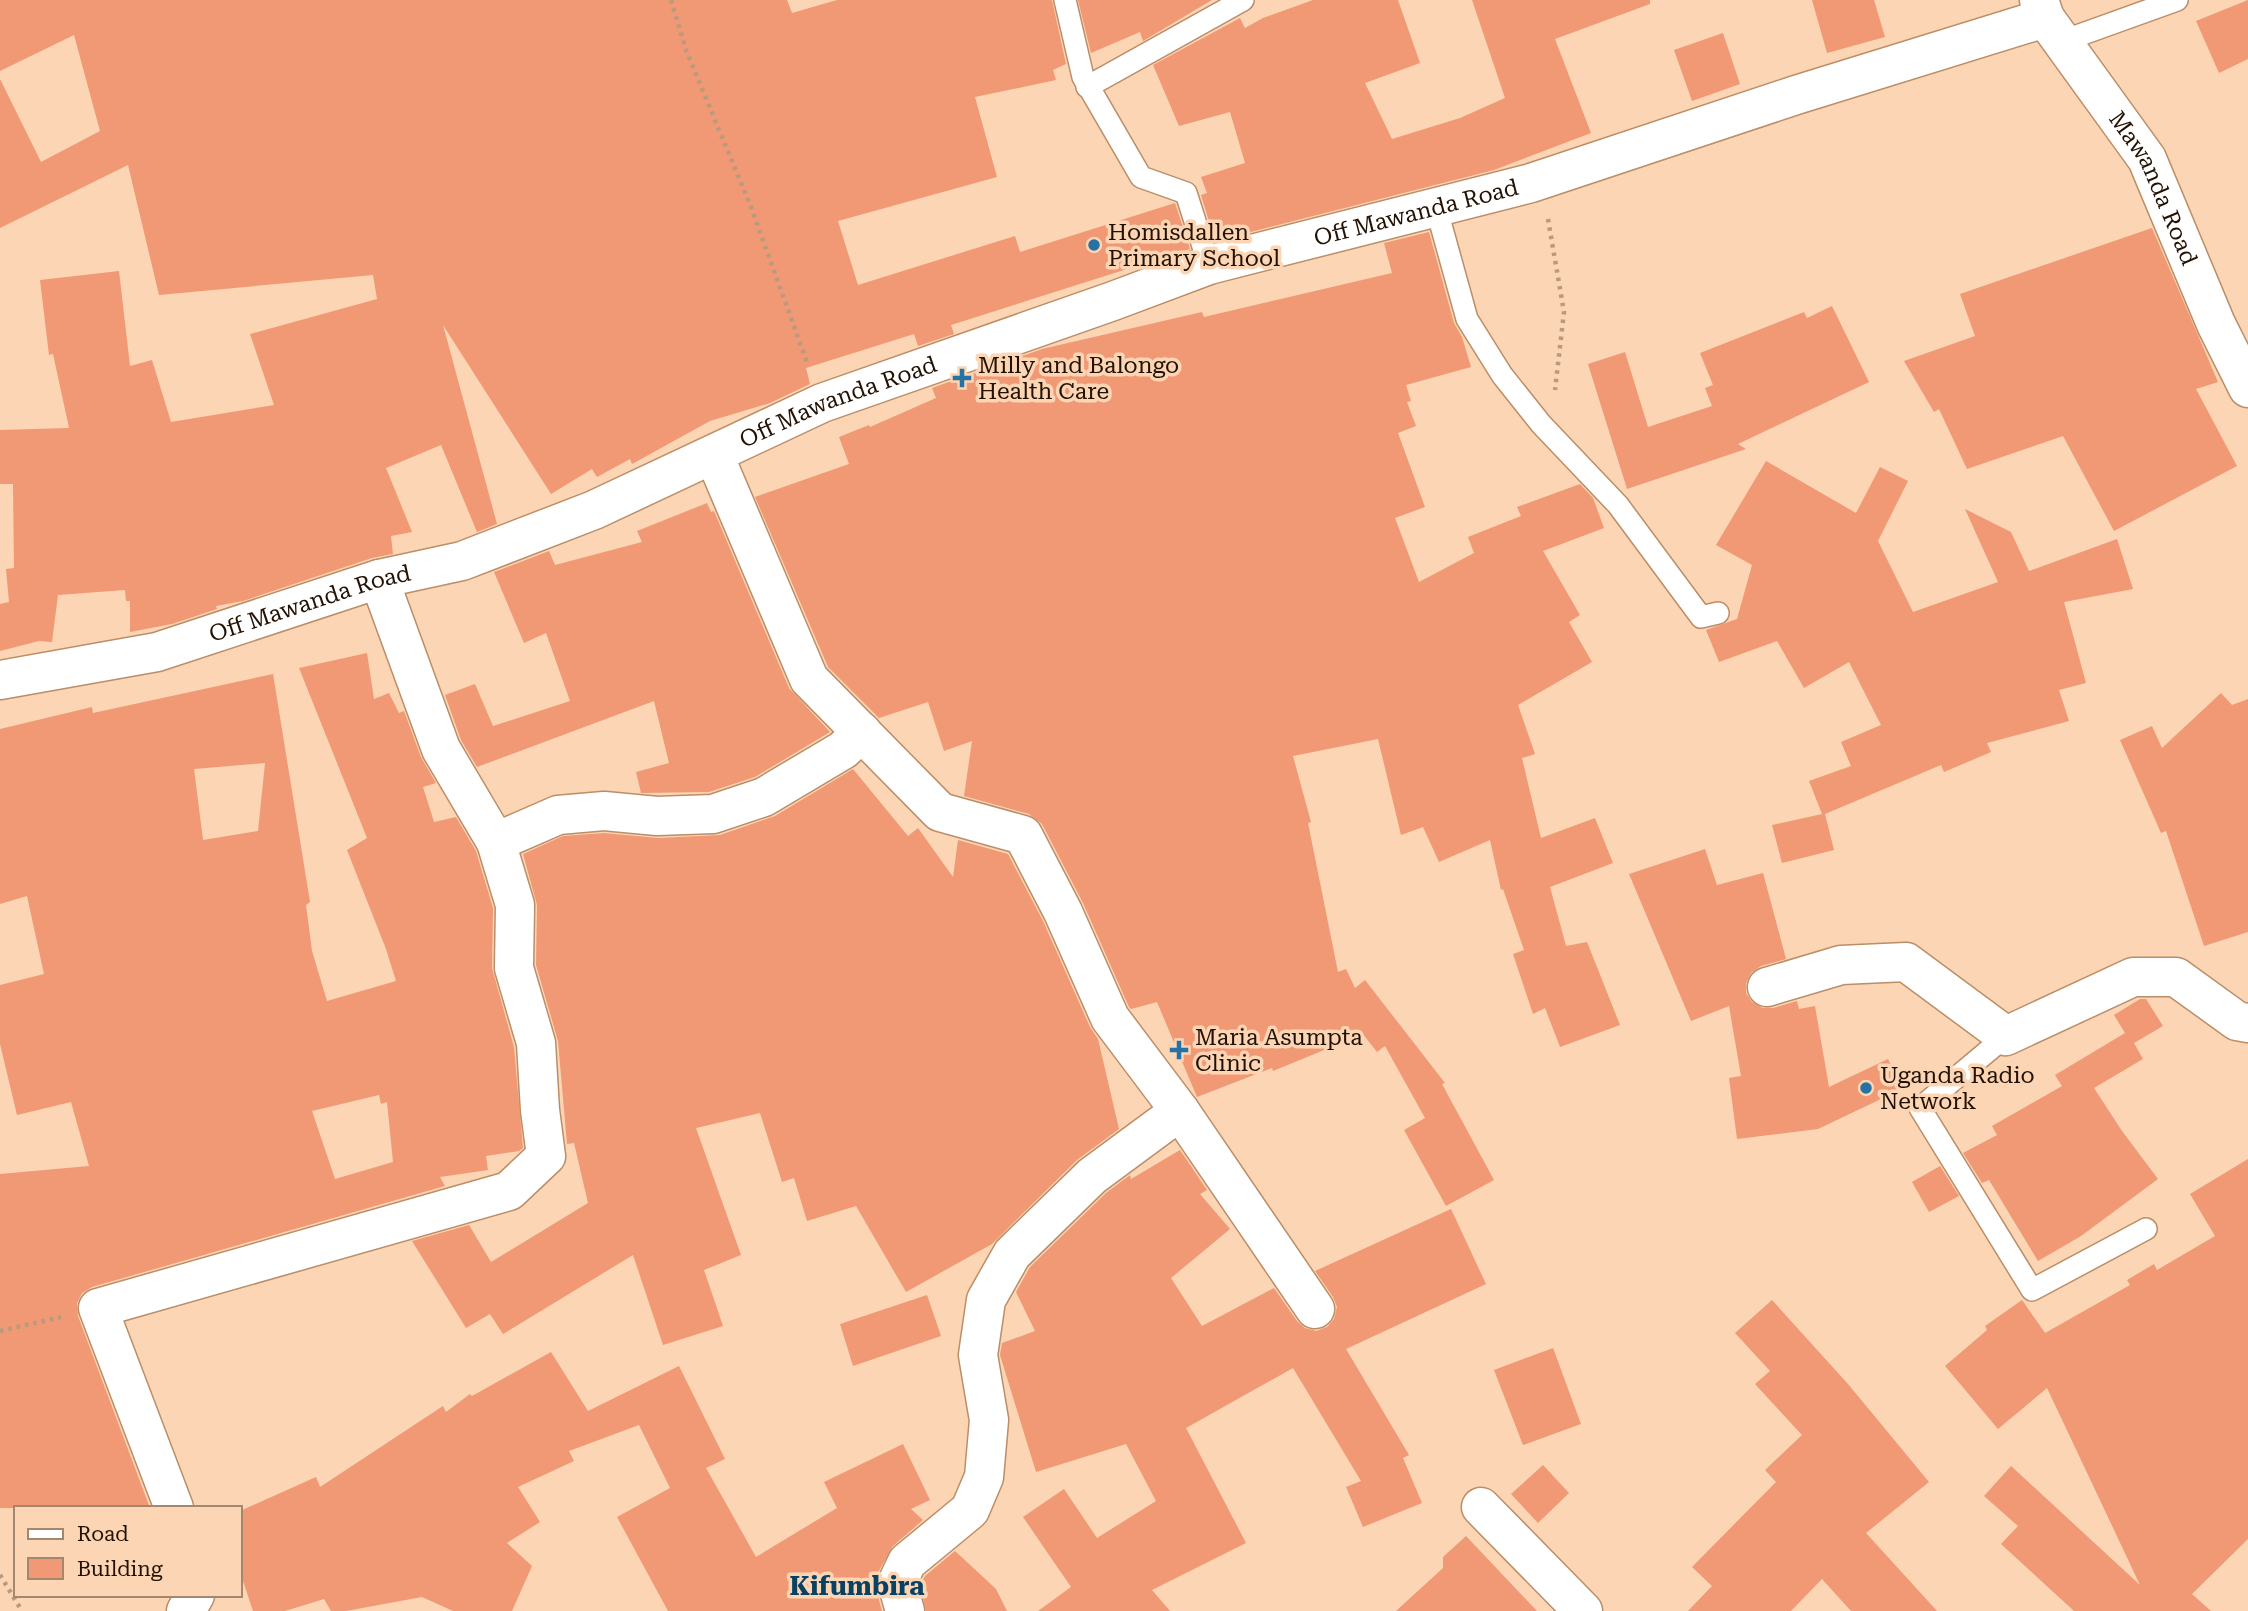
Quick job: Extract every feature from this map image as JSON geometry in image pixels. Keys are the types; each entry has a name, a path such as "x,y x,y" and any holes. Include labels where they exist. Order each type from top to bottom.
{"street":[{"name":"Off Mawanda Road","path":"0,680 157,652 379,579 462,561 594,510 822,402 1113,302 1209,265 1550,176 1796,95 2049,20"},
{"name":"Mawanda Road","path":"2049,20 2147,159 2216,324 2248,387"},
{"path":"714,455 809,679 940,812 1023,835 1063,912 1110,1017 1180,1111 1315,1309"},
{"path":"173,1506 98,1308 509,1191 546,1156 540,1110 537,1042 514,968 515,905 496,842 441,749 379,579"},
{"path":"496,842 558,815 604,811 657,816 713,814 764,797 843,750 862,732"},
{"path":"1768,987 1840,965 1906,962 2006,1036 2133,977 2176,977 2237,1021 2248,1023"},
{"path":"905,1611 897,1583 907,1562 970,1510 984,1477 989,1420 978,1355 986,1300 1012,1254 1092,1176 1180,1111"},
{"path":"1481,1507 1583,1611"}],"lane":[{"path":"1065,0 1087,87 1141,177 1186,193 1209,265"},
{"path":"1087,87 1243,0"},
{"path":"2049,20 2177,0"},
{"path":"1436,207 1467,318 1502,375 1550,433 1618,505 1701,617 1718,614"},
{"path":"2006,1036 1920,1108 2032,1290 2146,1229"}],"path":[{"path":"671,0 686,50 751,208 822,402"},
{"path":"1550,176 1548,219 1564,312 1550,433"},
{"path":"0,1331 98,1308"},
{"path":"0,1575 22,1611"}],"building":[{"path":"0,0 787,0 792,13 837,0 1052,0 1066,64 1053,70 1056,80 975,97 997,177 838,221 858,285 1015,236 1020,252 1175,203 1190,249 951,325 954,334 918,346 914,334 806,368 810,384 770,403 710,421 632,464 630,459 597,477 592,469 551,494 443,325 497,524 477,532 441,445 386,468 412,532 391,536 393,554 372,558 243,601 216,606 217,609 172,624 130,632 130,601 126,601 125,590 58,595 52,642 39,641 0,651 0,604 9,602 6,569 14,568 13,484 0,484 0,430 69,428 53,354 49,355 40,280 119,271 130,366 152,360 171,422 274,405 250,334 377,299 373,275 159,295 128,165 0,228 0,79 41,162 100,131 74,35 0,71"},
{"path":"1078,0 1212,0 1143,41 1140,32 1091,53"},
{"path":"1313,0 1398,0 1420,63 1365,83 1392,139 1460,118 1505,98 1472,0 1650,0 1650,4 1555,39 1591,133 1494,170 1215,241 1201,195 1207,193 1201,177 1245,163 1230,112 1179,126 1153,65 1240,18 1245,28 1263,18"},
{"path":"1812,0 1874,0 1885,37 1827,53"},
{"path":"2248,0 2248,59 2219,73 2196,21"},
{"path":"1723,33 1740,84 1692,101 1674,50"},
{"path":"2152,228 2218,382 2196,389 2237,466 2114,531 2063,436 1967,469 1939,409 1934,412 1904,361 1975,336 1960,294"},
{"path":"1429,232 1454,323 1462,337 1471,367 1406,385 1411,401 1407,402 1416,426 1398,433 1425,507 1395,518 1419,582 1474,553 1468,537 1521,516 1517,507 1580,484 1593,498 1604,528 1543,551 1580,615 1569,622 1592,662 1518,705 1535,754 1522,758 1541,838 1595,818 1613,863 1550,887 1566,946 1587,942 1620,1025 1560,1047 1545,1008 1533,1014 1513,954 1524,950 1503,889 1501,890 1490,840 1439,862 1423,827 1401,835 1378,739 1293,756 1311,822 1308,823 1338,972 1346,969 1355,988 1365,980 1445,1083 1442,1084 1494,1180 1446,1206 1404,1130 1425,1118 1385,1046 1377,1052 1363,1034 1273,1071 1272,1068 1197,1097 1157,1002 1131,1009 1129,1007 1083,903 1042,824 1029,814 964,796 972,741 944,751 928,702 879,718 828,667 755,497 849,464 839,437 869,425 870,427 936,398 932,388 1042,349 1202,312 1204,317 1392,273 1384,243"},
{"path":"1832,306 1869,382 1738,444 1746,449 1627,489 1588,364 1625,352 1648,427 1712,406 1705,388 1713,385 1700,353 1804,312 1807,318"},
{"path":"1766,461 1856,513 1880,467 1908,481 1878,541 1913,612 1998,582 1965,509 2011,532 2029,571 2117,539 2133,589 2064,602 2086,683 2059,690 2069,721 1987,743 1991,752 1944,772 1941,765 1825,814 1834,850 1782,863 1772,825 1822,814 1809,781 1851,766 1841,742 1881,725 1849,662 1804,688 1777,641 1719,662 1706,630 1737,619 1752,565 1716,545"},
{"path":"707,503 711,512 714,511 789,688 830,732 755,777 709,792 641,793 636,772 669,763 654,701 477,767 461,740 445,695 475,684 493,726 570,701 546,633 524,643 494,572 549,551 555,565 642,542 637,531"},
{"path":"367,653 374,699 389,693 399,713 404,711 421,757 436,783 423,787 434,822 456,817 476,851 493,908 492,968 514,1047 523,1148 486,1156 488,1170 440,1177 445,1186 92,1287 82,1293 77,1303 78,1316 149,1506 0,1508 0,1174 89,1166 71,1102 17,1115 0,1044 0,985 44,974 27,896 0,904 0,729 92,707 93,713 273,674 310,902 306,905 312,951 327,1001 396,981 347,850 367,838 299,668","holes":["265,763 258,831 203,840 194,769","379,1095 381,1104 387,1102 393,1162 335,1179 312,1111"]},
{"path":"2221,693 2232,705 2248,699 2248,932 2204,946 2166,831 2161,833 2120,740 2152,726 2162,748"},
{"path":"853,769 908,836 918,828 953,877 958,840 1008,854 1043,921 1090,1027 1098,1039 1119,1129 1077,1160 992,1244 906,1292 856,1206 807,1221 794,1178 782,1182 760,1113 696,1128 741,1255 704,1270 723,1326 663,1345 633,1255 503,1334 490,1314 466,1328 412,1241 469,1225 491,1262 588,1203 574,1143 567,1144 558,1041 536,965 537,905 523,854 563,836 604,833 658,838 720,835 775,816"},
{"path":"1705,849 1717,885 1763,873 1786,959 1761,966 1751,973 1746,983 1746,993 1752,1002 1763,1008 1797,1001 1799,1009 1815,1006 1829,1087 1888,1059 1902,1089 1818,1129 1737,1139 1729,1078 1741,1076 1729,1006 1691,1021 1629,874"},
{"path":"2140,999 2146,999 2163,1026 2134,1043 2143,1059 2094,1088 2158,1179 2081,1236 2038,1261 1989,1180 1982,1183 1963,1153 1997,1135 1992,1126 2062,1086 2055,1075 2125,1033 2114,1015"},
{"path":"1180,1150 1207,1190 1200,1194 1230,1229 1171,1278 1202,1326 1274,1288 1305,1328 1316,1331 1327,1327 1334,1319 1337,1307 1315,1271 1451,1209 1486,1284 1346,1349 1409,1455 1403,1458 1422,1503 1363,1527 1346,1487 1361,1481 1293,1368 1186,1428 1246,1543 1152,1590 1170,1611 1038,1611 1071,1587 1023,1517 1064,1489 1097,1538 1156,1501 1126,1444 1036,1472 1000,1355 1002,1343 1035,1331 1016,1292 1030,1267 1106,1193 1130,1175 1131,1179"},
{"path":"2248,1159 2248,1539 2192,1594 2211,1611 2074,1611 2001,1544 2018,1526 1984,1496 2011,1466 2140,1585 2047,1388 1998,1429 1945,1366 1987,1330 1985,1326 2022,1300 2045,1333 2130,1285 2127,1280 2154,1264 2157,1270 2215,1236 2190,1194"},
{"path":"1940,1166 1959,1196 1929,1212 1912,1182"},
{"path":"927,1295 941,1336 853,1366 840,1324"},
{"path":"1772,1300 1848,1384 1929,1482 1866,1533 1937,1611 1851,1611 1822,1579 1791,1611 1688,1611 1712,1586 1692,1567 1776,1482 1765,1470 1802,1435 1755,1384 1770,1371 1735,1333"},
{"path":"1553,1348 1581,1424 1523,1445 1494,1370"},
{"path":"551,1352 588,1411 679,1366 725,1459 706,1468 756,1557 837,1508 824,1482 903,1444 930,1500 911,1509 923,1520 893,1546 877,1574 876,1589 882,1611 668,1611 617,1517 670,1488 639,1425 569,1451 574,1461 518,1487 540,1522 507,1543 532,1566 512,1611 453,1611 422,1597 346,1611 331,1611 324,1599 285,1611 253,1611 242,1578 242,1510 316,1477 320,1487 443,1406 446,1412 470,1394 472,1396"},
{"path":"1543,1465 1569,1493 1538,1523 1511,1494"},
{"path":"1466,1536 1537,1611 1396,1611 1443,1568 1443,1557"},
{"path":"955,1551 996,1589 1007,1611 926,1611 920,1585 925,1576"}],"place":[{"name":"Homisdallen Primary School","path":"1094,245"},
{"name":"Milly and Balongo Health Care","path":"962,378"},
{"name":"Maria Asumpta Clinic","path":"1179,1050"},
{"name":"Uganda Radio Network","path":"1866,1088"}],"district":[{"name":"Kifumbira","path":"857,1586"}]}
